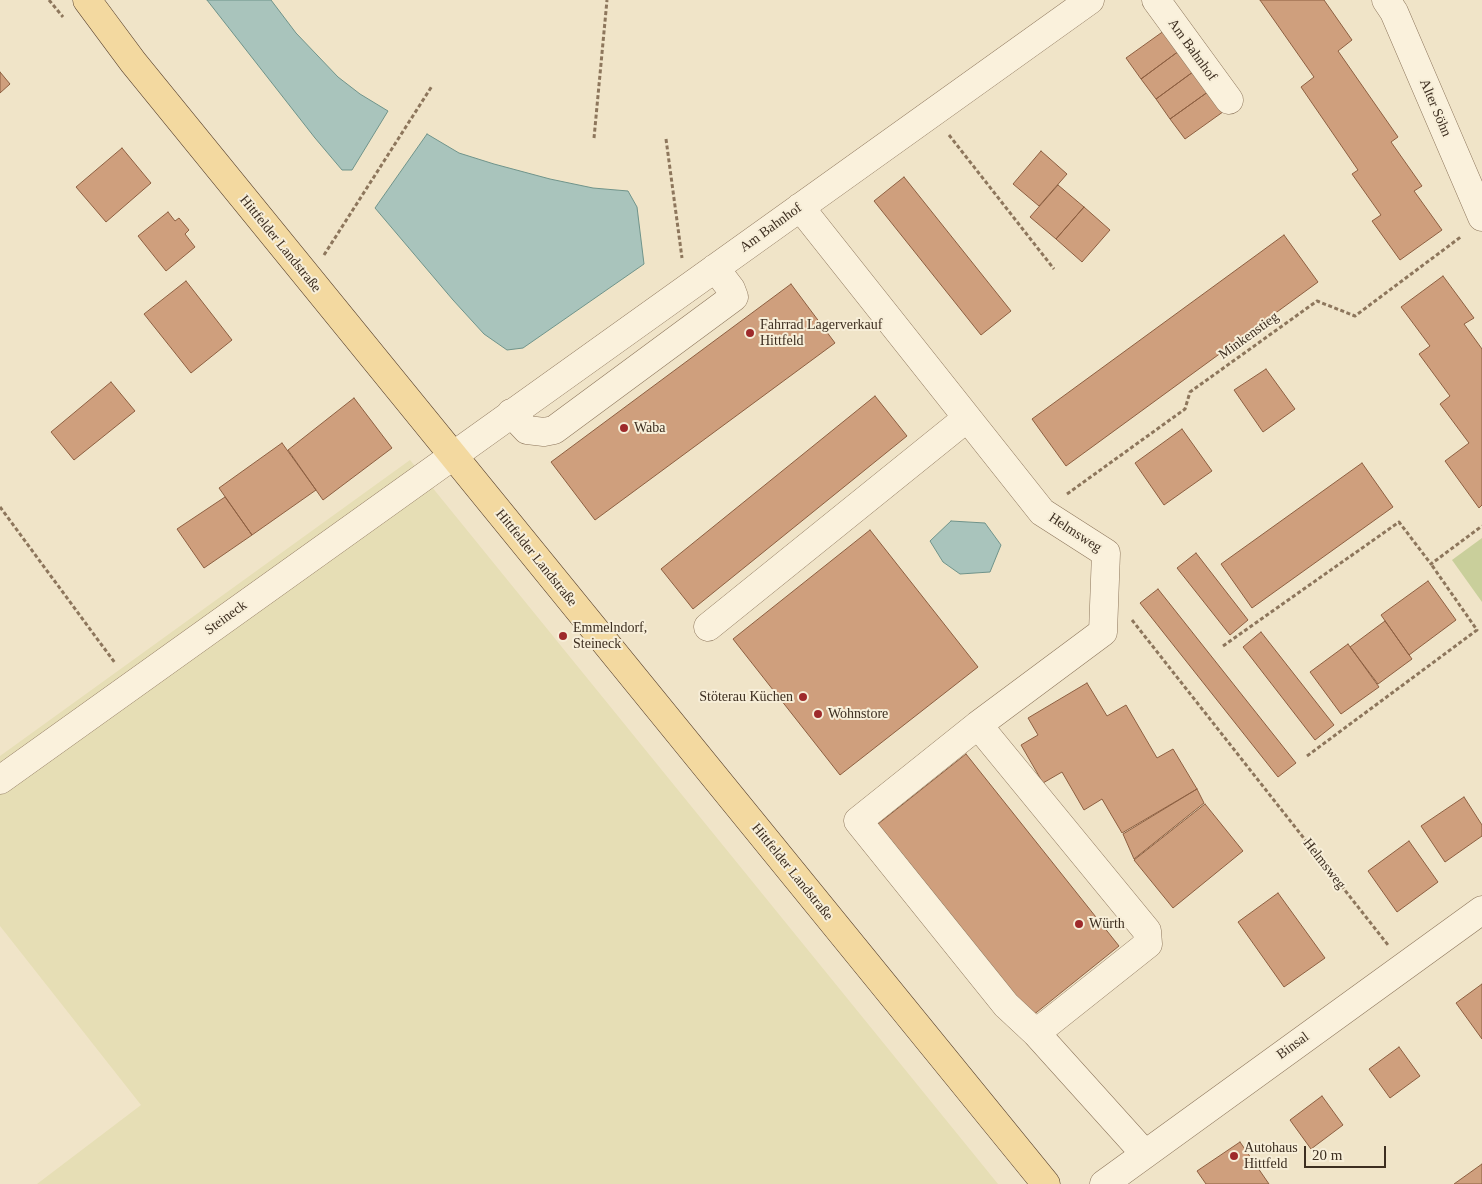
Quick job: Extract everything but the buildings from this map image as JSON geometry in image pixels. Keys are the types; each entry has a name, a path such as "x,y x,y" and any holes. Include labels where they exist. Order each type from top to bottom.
{"main road":[{"name":"Hittfelder Landstraße","path":"87,0 132,62 1046,1184"}],"street":[{"name":"Am Bahnhof","path":"452,455 1090,0"},
{"name":"Am Bahnhof","path":"1156,0 1229,100"},
{"name":"Alter Söhn","path":"1386,0 1394,12 1474,225"},
{"name":"Helmsweg","path":"800,207 1042,512 1106,553 1103,632 978,725"},
{"path":"511,413 527,430 544,432 554,430 734,297 731,289 715,268"},
{"path":"708,627 968,418"},
{"name":"Steineck","path":"0,780 452,455"},
{"path":"1036,1033 1148,944 1148,931 978,725 858,821 1006,1005 1036,1033 1145,1154"},
{"name":"Binsal","path":"1104,1184 1482,910"}],"path":[{"path":"594,138 606,0"},
{"path":"309,279 432,86"},
{"path":"932,113 1054,269"},
{"path":"666,139 686,288"},
{"name":"Minkenstieg","path":"1042,512 1185,409 1190,392 1316,301 1355,316 1474,225"},
{"path":"0,507 132,686"},
{"path":"1223,646 1399,522 1477,630 1307,756"},
{"path":"1431,564 1482,526"},
{"name":"Helmsweg","path":"1128,614 1404,965"}],"shaded area":[{"path":"410,460 998,1184 37,1184 141,1105 0,926 0,756"}],"green space":[{"path":"1482,538 1482,602 1452,560"}],"water":[{"path":"207,0 271,0 296,33 338,77 360,94 388,111 352,170 342,170"},
{"path":"427,134 459,153 494,164 593,188 628,191 637,207 644,264 523,348 507,350 484,334 375,208"},
{"path":"951,521 985,523 1001,545 990,572 960,574 943,562 930,541"}],"place":[{"name":"Fahrrad Lagerverkauf Hittfeld","path":"750,333"},
{"name":"Waba","path":"624,428"},
{"name":"Emmelndorf, Steineck","path":"563,636"},
{"name":"Stöterau Küchen","path":"803,697"},
{"name":"Wohnstore","path":"818,714"},
{"name":"Würth","path":"1079,924"},
{"name":"Autohaus Hittfeld","path":"1234,1156"}]}
